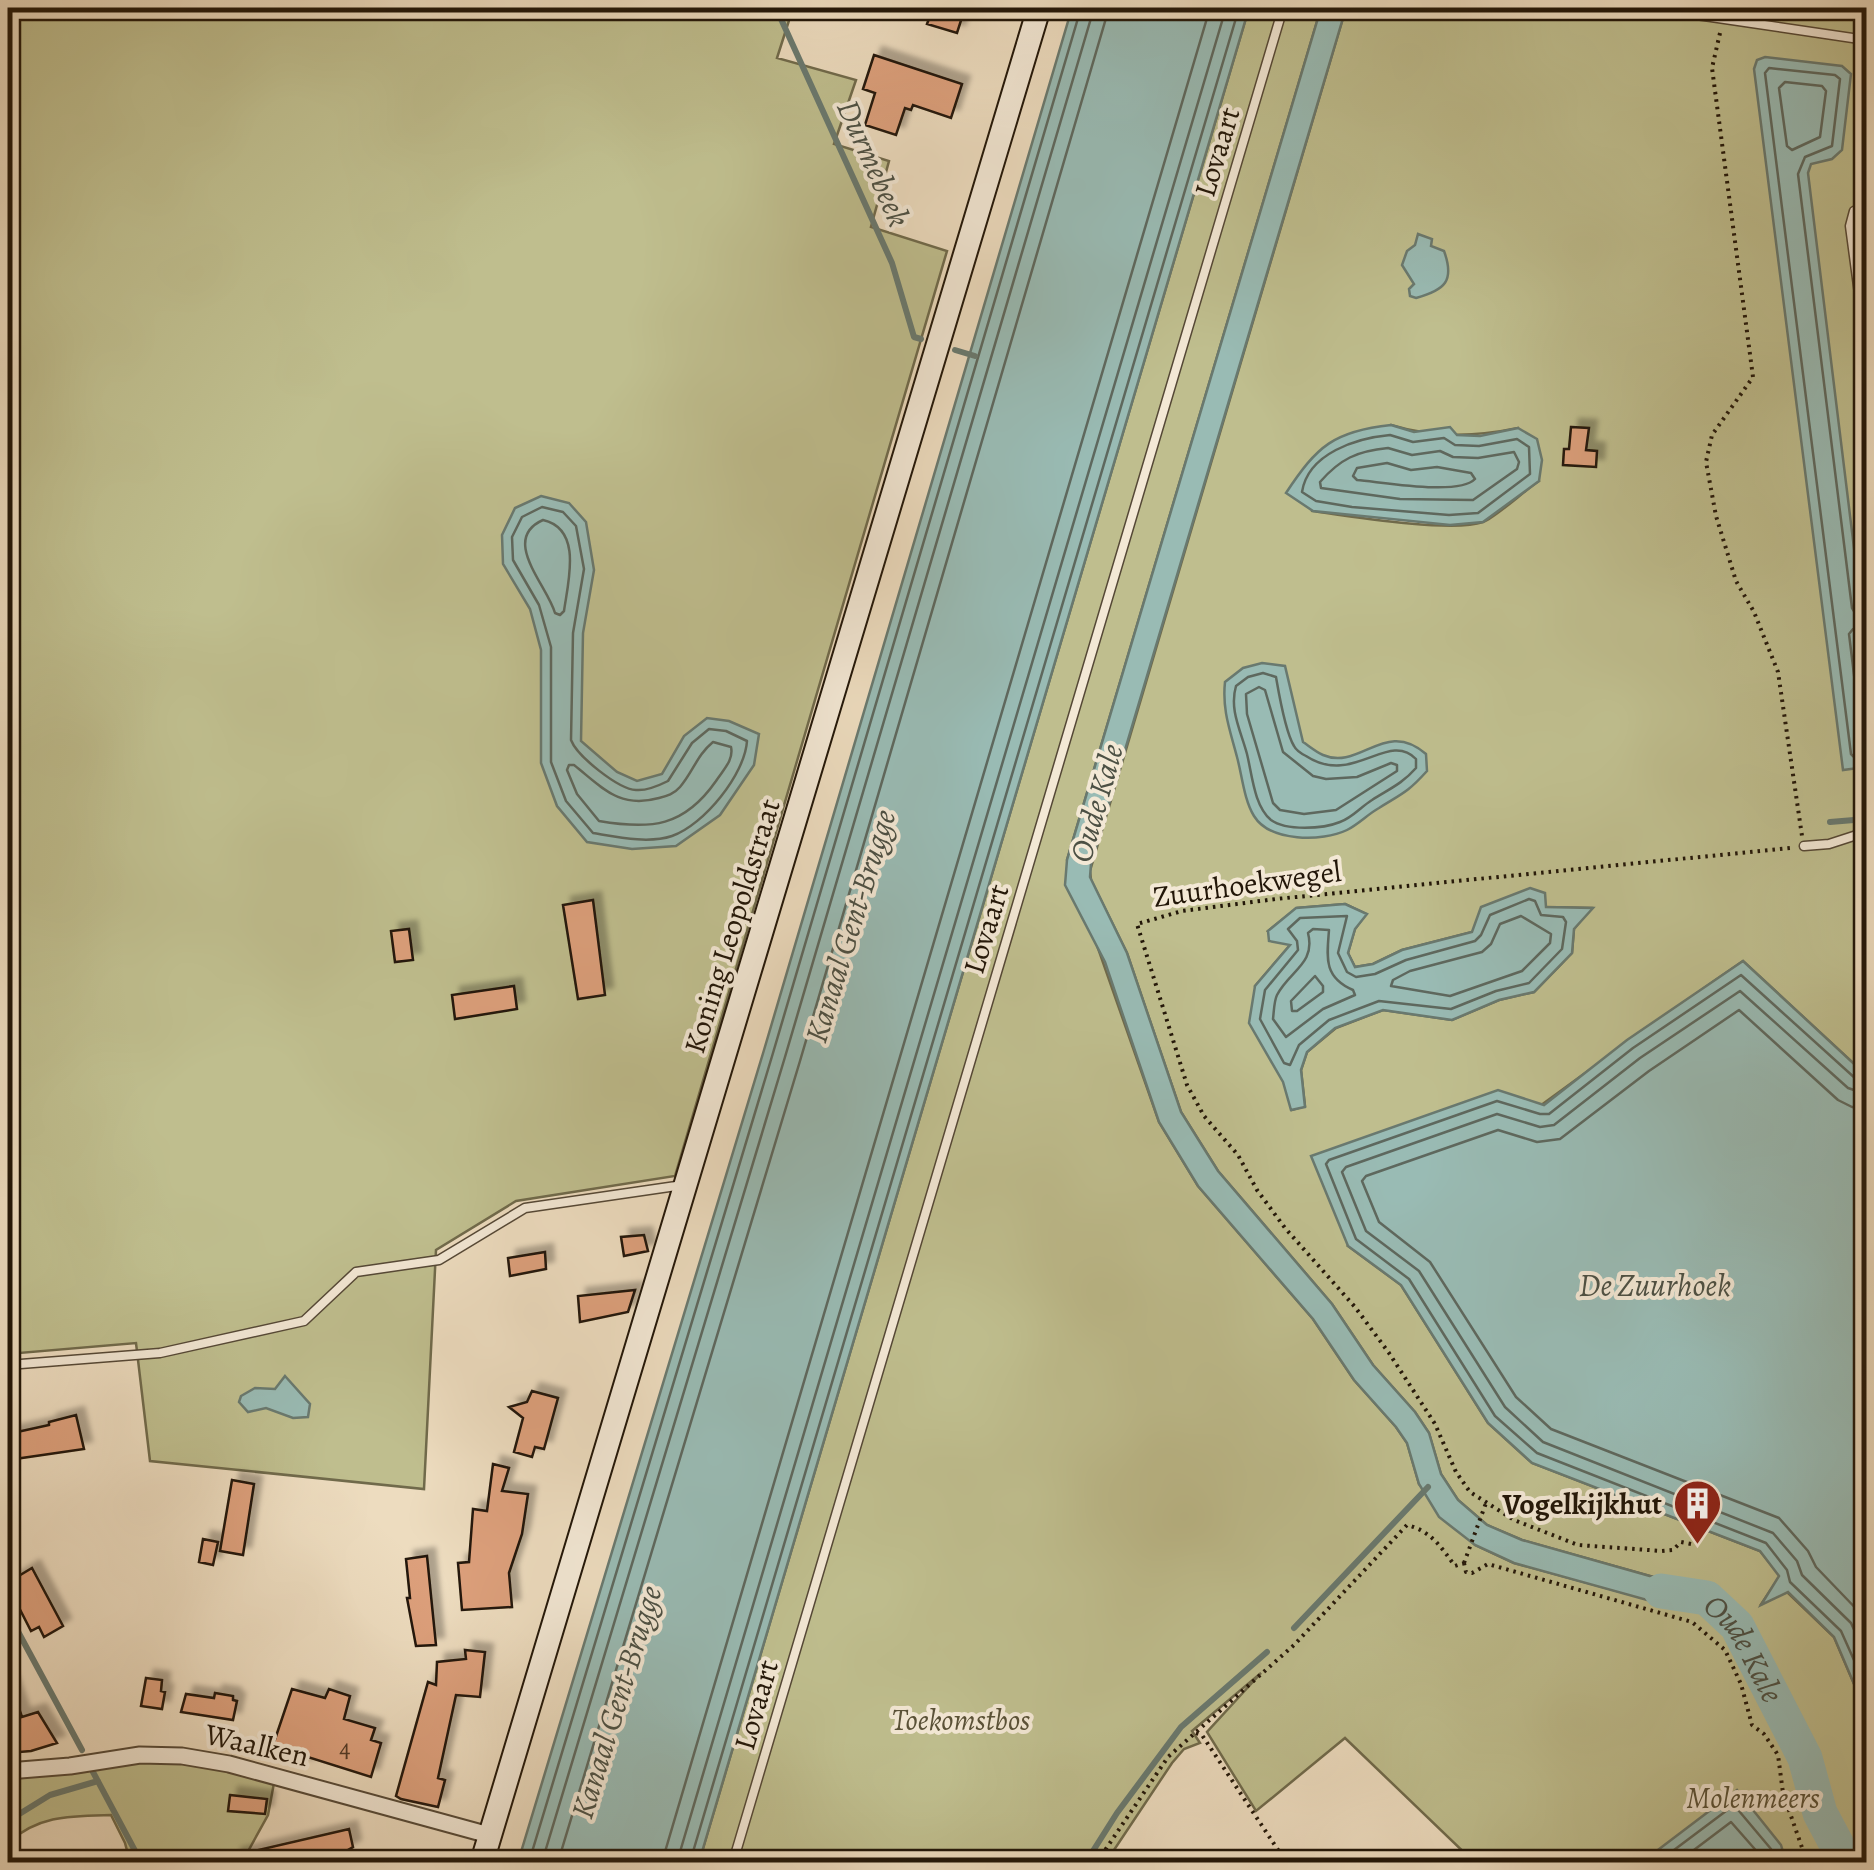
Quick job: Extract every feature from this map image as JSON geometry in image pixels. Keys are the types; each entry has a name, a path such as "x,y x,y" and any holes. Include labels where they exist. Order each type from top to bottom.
{"street":[{"name":"Koning Leopoldstraat","path":"482,1862 1039,8"},
{"name":"Waalken","path":"8,1770 140,1756 182,1756 229,1764 489,1835"}],"lane":[{"name":"Lovaart","path":"733,1862 1283,8"},
{"path":"1644,8 1711,12 1725,19 1866,40"},
{"path":"1866,206 1854,211 1850,226 1866,346"},
{"path":"1804,846 1830,844 1866,832"},
{"path":"8,1365 160,1353 304,1321 356,1272 439,1260 525,1208 686,1184"}],"path":[{"path":"1725,19 1712,68 1753,378 1712,435 1706,462 1716,516 1736,581 1754,612 1778,672 1804,846"},
{"name":"Zuurhoekwegel","path":"1691,1544 1681,1542 1673,1550 1611,1550 1578,1545 1528,1526 1470,1492 1456,1472 1435,1424 1389,1352 1286,1228 1257,1190 1238,1154 1204,1116 1182,1069 1137,924 1182,911 1276,899 1804,846"},
{"path":"1486,1503 1468,1549 1466,1572 1488,1564 1692,1622 1725,1650 1741,1684 1752,1725 1764,1734 1778,1755 1782,1793 1807,1862"},
{"path":"1098,1862 1168,1758 1294,1645 1406,1525 1428,1534 1443,1546 1455,1566 1464,1564"},
{"path":"1196,1733 1202,1735 1286,1862"}],"green space":[{"path":"8,8 793,8 777,58 856,80 834,144 889,161 871,227 947,251 675,1176 516,1201 436,1250 424,1489 150,1461 136,1343 8,1354"},
{"name":"Toekomstbos","path":"1249,8 1321,8 1067,860 1159,1122 1198,1186 1313,1319 1354,1380 1396,1427 1407,1443 1419,1484 1475,1545 1514,1563 1617,1591 1705,1598 1671,1582 1522,1540 1487,1525 1458,1500 1441,1474 1429,1433 1415,1412 1373,1365 1332,1304 1218,1171 1181,1112 1127,953 1090,871 1346,8 1866,8 1866,1075 1743,961 1348,1246 1401,1285 1488,1423 1532,1463 1760,1551 1780,1576 1762,1603 1787,1592 1834,1637 1866,1712 1866,1862 1474,1862 1345,1738 1256,1811 1207,1732 1261,1673 1192,1731 1200,1743 1184,1749 1172,1763 1106,1862 699,1862","holes":["1391,425 1454,435 1518,428 1539,481 1488,519 1468,525 1400,522 1313,511","1345,904 1366,914 1355,929 1348,953 1355,967 1546,907 1591,908 1574,929 1572,953 1534,992 1499,1000 1452,1020 1383,1010 1336,1028 1307,1052 1301,1070 1305,1106 1292,1110 1284,1082 1269,1055 1255,986 1291,944 1268,931 1297,908"]},
{"path":"154,1759 202,1764 274,1783 268,1815 246,1862 130,1862 111,1815 43,1822 8,1843 8,1776 34,1776"}],"water":[{"name":"Kanaal Gent-Brugge","path":"1072,8 1249,8 699,1862 518,1862 764,1050"},
{"path":"1321,8 1346,8 1090,877 1127,953 1181,1112 1218,1171 1332,1304 1373,1365 1415,1412 1429,1433 1441,1474 1458,1500 1487,1525 1522,1540 1671,1582 1707,1598 1665,1605 1514,1563 1475,1545 1439,1517 1419,1484 1407,1443 1396,1427 1354,1380 1313,1319 1198,1186 1159,1122 1105,962 1065,885 1067,860"},
{"path":"1765,57 1842,66 1851,74 1842,150 1832,159 1811,164 1808,173 1866,646 1866,767 1843,770 1754,69 1757,60"},
{"path":"1418,234 1432,239 1431,246 1444,251 1448,277 1441,288 1416,298 1410,296 1409,289 1414,284 1402,265"},
{"path":"1391,425 1414,432 1450,427 1457,435 1480,436 1518,428 1537,439 1542,460 1539,481 1483,522 1450,525 1313,511 1286,493 1307,463 1329,444 1355,432"},
{"path":"541,496 569,503 586,522 594,570 583,633 581,741 617,772 637,781 662,774 684,736 707,718 729,721 759,734 754,765 720,815 676,846 632,849 587,842 557,806 541,763 541,650 530,609 503,564 502,535 515,508"},
{"path":"1262,663 1285,666 1303,742 1315,751 1336,758 1349,757 1398,741 1426,754 1427,771 1405,792 1336,834 1297,837 1262,825 1246,795 1224,692 1225,682 1243,668"},
{"path":"1530,888 1545,893 1546,907 1593,908 1574,929 1572,953 1534,992 1499,1000 1452,1020 1383,1010 1335,1028 1307,1052 1301,1070 1305,1107 1291,1110 1283,1082 1249,1023 1255,986 1290,945 1269,941 1268,931 1296,908 1345,904 1367,914 1355,929 1348,953 1355,967 1472,932 1481,907"},
{"name":"De Zuurhoek","path":"1743,961 1866,1075 1866,1712 1834,1637 1788,1592 1761,1605 1779,1576 1760,1551 1532,1463 1488,1423 1401,1285 1348,1246 1311,1156 1498,1090 1544,1105 1627,1040"},
{"path":"285,1376 310,1404 308,1417 293,1418 266,1408 248,1412 239,1402 241,1396 255,1388 275,1389"},
{"name":"Molenmeers","path":"1737,1790 1781,1845 1786,1862 1642,1862"}],"building":[{"path":"933,8 965,8 957,33 927,24"},
{"path":"874,55 962,84 951,118 913,105 911,110 905,108 896,135 865,125 875,93 863,89"},
{"path":"1571,427 1589,428 1586,450 1597,451 1596,467 1563,465"},
{"path":"593,900 605,995 578,999 563,905"},
{"path":"409,929 413,960 395,962 391,931"},
{"path":"514,986 517,1009 455,1019 452,995"},
{"path":"644,1235 648,1251 624,1256 621,1237"},
{"path":"545,1252 546,1269 510,1276 508,1258"},
{"path":"635,1290 628,1312 580,1322 578,1296"},
{"path":"532,1391 558,1398 544,1449 535,1447 532,1457 514,1452 523,1418 509,1407 527,1402"},
{"path":"76,1415 84,1449 8,1460 8,1434"},
{"path":"493,1464 509,1468 502,1491 528,1494 522,1534 509,1573 512,1607 462,1610 458,1563 469,1562 473,1509 487,1511"},
{"path":"232,1480 254,1484 243,1555 220,1551"},
{"path":"203,1539 218,1542 213,1565 199,1562"},
{"path":"427,1556 436,1645 416,1646 407,1598 406,1559"},
{"path":"32,1568 63,1626 44,1637 39,1627 31,1631 10,1590 15,1588 12,1580"},
{"path":"465,1650 485,1652 480,1697 456,1695 438,1778 445,1780 438,1807 401,1799 396,1796 428,1682 436,1685 437,1662 466,1659"},
{"path":"146,1678 162,1680 162,1709 141,1706"},
{"path":"10,1683 22,1717 38,1712 57,1743 8,1753"},
{"path":"292,1689 325,1698 329,1689 350,1696 344,1719 375,1728 371,1740 381,1743 371,1777 308,1757 305,1767 269,1757"},
{"path":"215,1693 233,1696 237,1701 233,1720 181,1712 186,1694 214,1698"},
{"path":"230,1795 267,1799 265,1814 228,1811"},
{"path":"349,1829 353,1847 346,1851 296,1862 234,1862 233,1856"}],"waterway":[{"name":"Durmebeek","path":"776,8 892,263 914,337 921,339"},
{"name":"Durmebeek","path":"955,350 975,356"},
{"path":"1830,822 1866,819"},
{"path":"1294,1628 1428,1487"},
{"name":"Oude Kale","path":"1661,1591 1707,1598 1737,1626 1805,1758 1820,1813 1846,1862"},
{"path":"8,1613 82,1750"},
{"path":"1086,1862 1181,1727 1267,1652"},
{"path":"93,1772 141,1862"},
{"path":"8,1821 50,1795 98,1781"}],"place":[{"name":"Vogelkijkhut","path":"1697,1546"}]}
